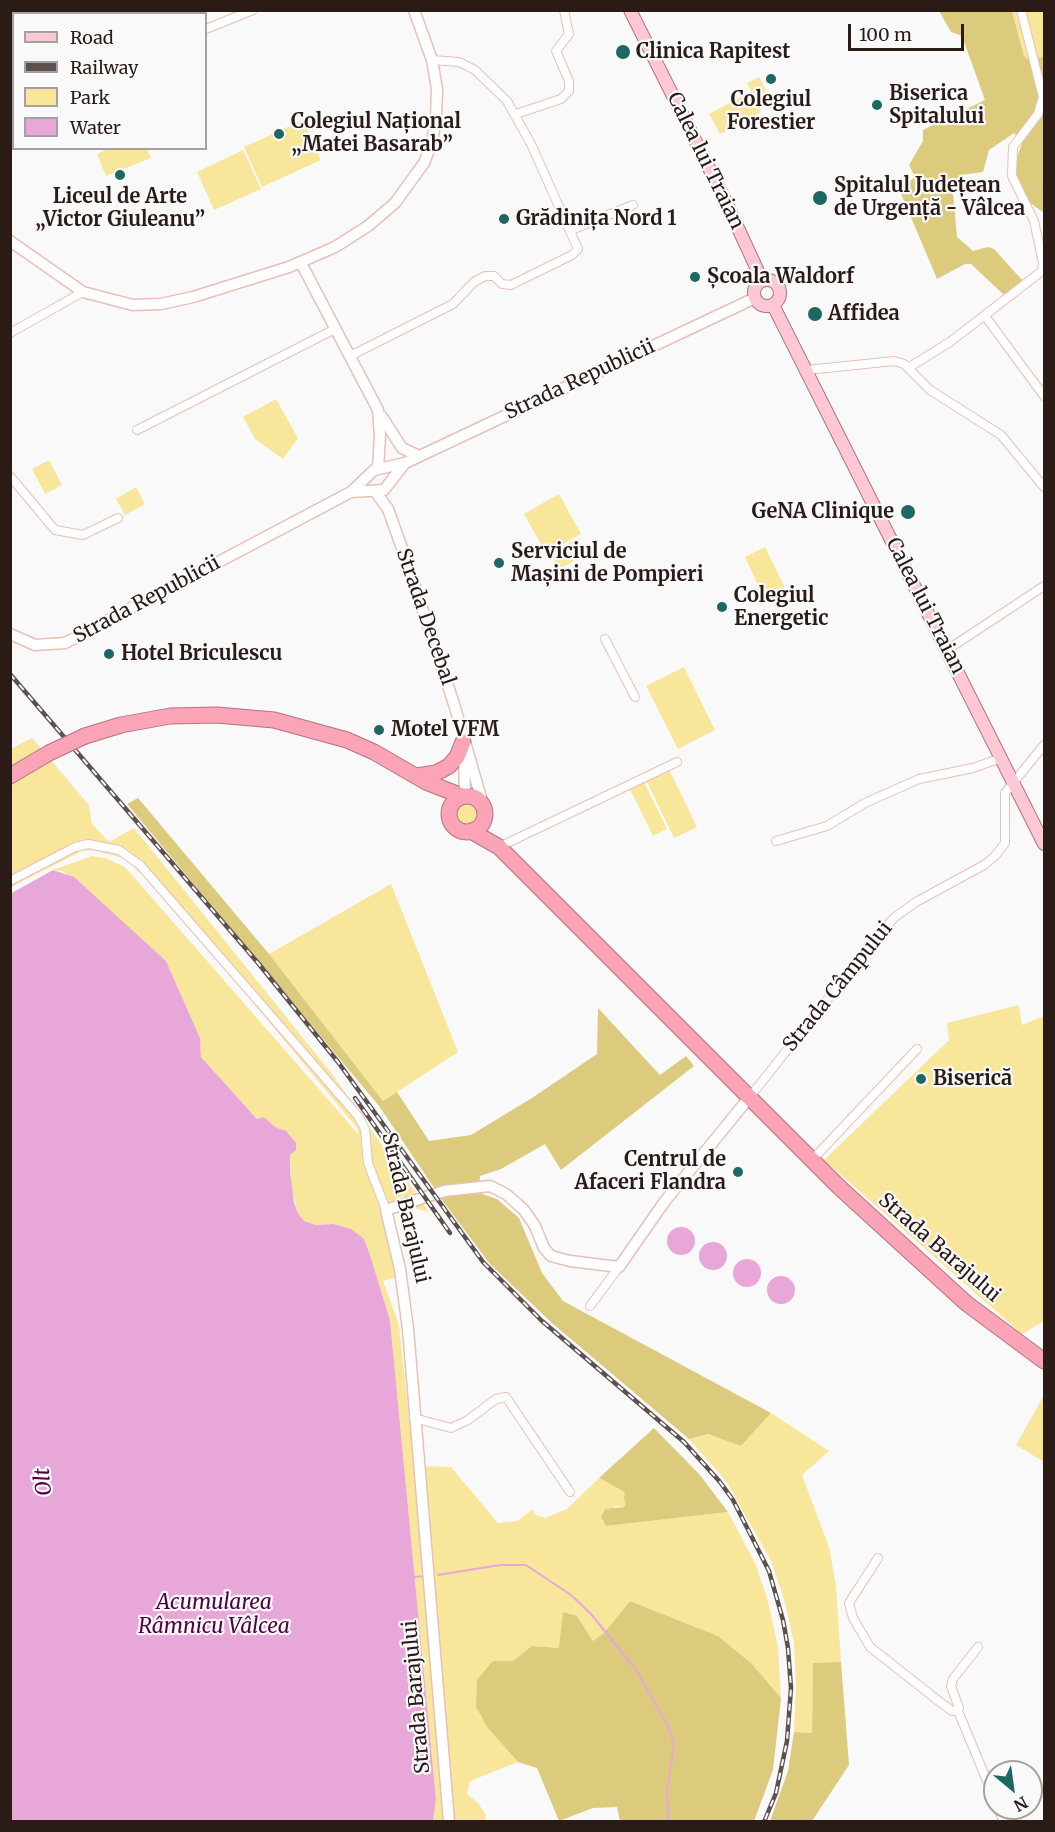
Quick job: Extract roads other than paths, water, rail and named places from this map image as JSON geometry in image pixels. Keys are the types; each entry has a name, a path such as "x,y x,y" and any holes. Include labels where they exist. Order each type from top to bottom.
{"highway":[{"path":"10,776 49,753 86,736 121,725 170,716 247,716 295,724 332,735 374,752 422,779 464,796 477,798 485,811 481,826 471,831 456,828 422,779"},
{"path":"422,779 449,766 457,757 462,734"},
{"path":"449,816 451,806 464,796"},
{"name":"Strada Barajului","path":"485,811 499,847"},
{"name":"Strada Barajului","path":"471,831 499,847 812,1161 966,1303 1044,1361"}],"main road":[{"name":"Calea lui Traian","path":"630,10 726,202 762,280 775,282 780,289 778,300 773,304 1044,844"},
{"path":"762,280 754,290 755,298 762,305 773,304"}],"street":[{"path":"207,29 253,10"},
{"path":"10,241 83,292 118,303 161,304 302,263 368,226 395,203 424,163 436,119 437,89 432,60 414,10"},
{"path":"516,114 561,99 569,91 569,81 556,51 569,34 564,10"},
{"path":"908,368 944,347 1039,274 1043,267 1034,221 1012,176 1013,147 1038,114 1043,97 1021,10"},
{"path":"350,356 453,304 474,282 485,276 494,276 507,286 576,252 578,245 516,114 507,101 475,70 459,62 432,60"},
{"path":"571,230 633,205"},
{"path":"302,263 396,441 408,452 419,456"},
{"path":"10,333 83,292"},
{"name":"Strada Republicii","path":"10,634 35,645 57,645 82,636 351,492 371,472 405,463 755,298"},
{"path":"985,316 1044,396"},
{"path":"137,430 336,329"},
{"path":"807,370 894,361 908,368 930,390 1001,435 1044,487"},
{"path":"368,477 368,484 381,488 387,475 380,470 378,410"},
{"name":"Strada Republicii","path":"351,492 381,488 405,463"},
{"path":"10,476 55,530 83,535 118,518"},
{"name":"Strada Decebal","path":"381,488 485,811"},
{"path":"947,650 1044,586"},
{"path":"604,639 635,697"},
{"name":"Strada Decebal","path":"462,734 464,796"},
{"path":"1013,782 1044,745"},
{"path":"776,841 827,826 865,803 919,779 973,768 1001,758"},
{"path":"499,847 677,762"},
{"name":"Strada Câmpului","path":"748,1099 895,917 916,902 984,865 1005,843 1004,798 1013,782"},
{"name":"Strada Barajului","path":"10,881 75,847 88,844 119,850 140,865 358,1116 365,1130 368,1163 386,1210 404,1299 449,1821"},
{"path":"812,1161 917,1049"},
{"path":"590,1306 665,1201 748,1099"},
{"path":"386,1210 444,1191 477,1185 496,1188 524,1210 551,1256 570,1261 619,1267"},
{"path":"414,1418 451,1428 468,1420 496,1399 507,1396 570,1492"},
{"path":"878,1558 849,1603 853,1618 870,1647 946,1707 958,1711"},
{"path":"978,1647 953,1679 951,1686 958,1711 983,1771"}],"water":[{"name":"Acumularea Râmnicu Vâlcea","path":"53,870 74,877 166,961 200,1038 201,1057 257,1119 264,1117 275,1127 286,1131 296,1143 296,1150 290,1155 290,1170 294,1203 304,1221 316,1225 333,1224 351,1229 364,1239 390,1320 436,1799 433,1821 11,1821 10,894"},
{"path":"681,1227 691,1231 695,1241 691,1251 681,1255 671,1251 667,1241 671,1231"},
{"path":"713,1242 723,1246 727,1256 723,1266 713,1270 703,1266 699,1256 703,1246"},
{"path":"747,1259 757,1263 761,1273 757,1283 747,1287 737,1283 733,1273 737,1263"},
{"path":"781,1276 791,1280 795,1290 791,1300 781,1304 771,1300 767,1290 771,1280"}],"waterway":[{"path":"438,1575 500,1565 526,1565 571,1595 591,1614 637,1671 670,1730 674,1745 667,1791 669,1822"},
{"path":"415,1577 424,1576"}],"railway":[{"path":"10,674 258,963 338,1062 483,1262 542,1321 684,1442 733,1500 769,1571 783,1620 788,1648 791,1688 787,1741 776,1793 764,1822"},
{"path":"355,1098 450,1233"}],"place":[{"name":"Clinica Rapitest","path":"623,52"},
{"name":"Colegiul Forestier","path":"771,79"},
{"name":"Biserica Spitalului","path":"877,105"},
{"name":"Colegiul Național „Matei Basarab”","path":"279,134"},
{"name":"Liceul de Arte „Victor Giuleanu”","path":"120,175"},
{"name":"Spitalul Județean de Urgență - Vâlcea","path":"820,198"},
{"name":"Grădinița Nord 1","path":"504,219"},
{"name":"Școala Waldorf","path":"695,277"},
{"name":"Affidea","path":"815,314"},
{"name":"GeNA Clinique","path":"908,512"},
{"name":"Serviciul de Mașini de Pompieri","path":"499,563"},
{"name":"Colegiul Energetic","path":"722,607"},
{"name":"Hotel Briculescu","path":"109,654"},
{"name":"Motel VFM","path":"379,730"},
{"name":"Biserică","path":"921,1079"},
{"name":"Centrul de Afaceri Flandra","path":"738,1172"}],"water label":[{"name":"Olt","path":"44,1482"}]}
